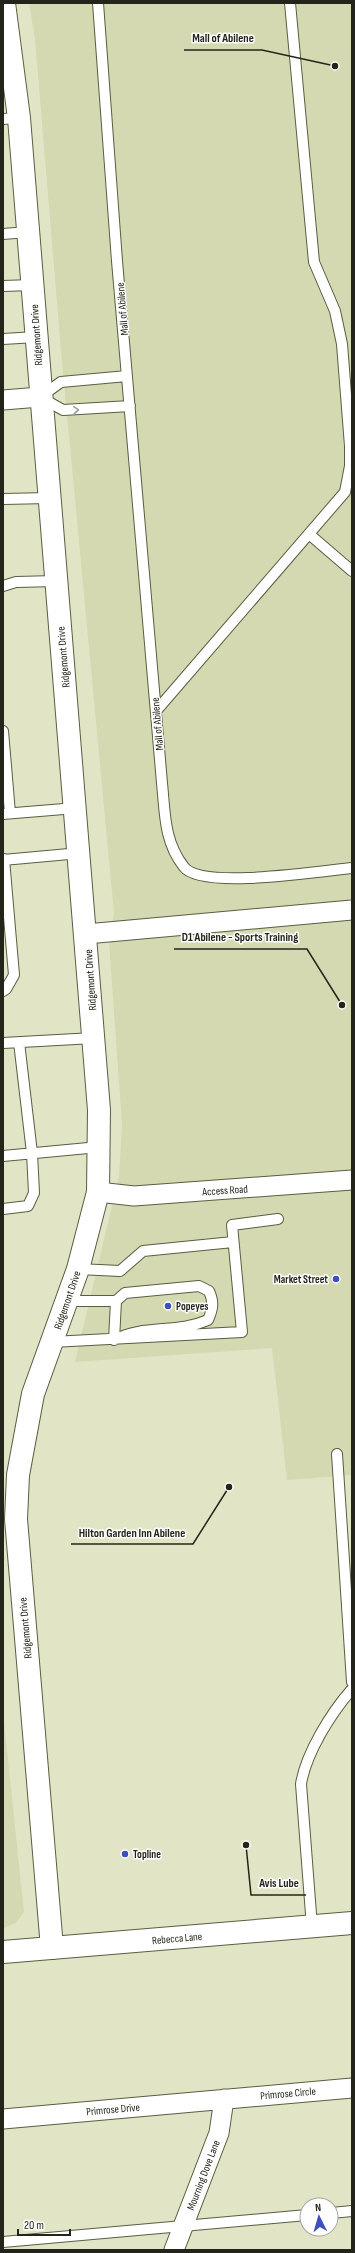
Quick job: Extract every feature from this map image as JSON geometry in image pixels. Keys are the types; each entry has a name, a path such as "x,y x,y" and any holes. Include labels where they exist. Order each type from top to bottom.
{"street":[{"name":"Ridgemont Drive","path":"4,3 11,119 28,232 40,397 80,853 94,1038 100,1147 98,1192 78,1269 33,1394 18,1475 16,1519 52,1948"},
{"path":"3,400 40,397"},
{"path":"86,934 352,910"},
{"name":"Access Road","path":"98,1192 134,1196 352,1180"},
{"name":"Rebecca Lane","path":"3,1952 352,1923"},
{"name":"Primrose Circle","path":"224,2098 352,2088"},
{"name":"Primrose Drive","path":"3,2119 224,2098"},
{"name":"Mourning Dove Lane","path":"174,2250 219,2133 224,2098"}],"lane":[{"name":"Mall of Abilene","path":"98,3 130,406 168,842 185,869 207,877 234,880 352,868"},
{"path":"156,711 344,492 348,477 350,446 342,344 338,324 314,262 290,3"},
{"path":"3,234 28,232"},
{"path":"3,286 32,285"},
{"path":"3,339 36,337"},
{"path":"128,376 61,382 40,397 63,410 130,406"},
{"path":"3,499 50,498"},
{"path":"309,534 352,571"},
{"path":"3,586 16,582 56,581"},
{"path":"3,731 7,814 76,808"},
{"path":"3,991 6,989 14,975 4,860 80,853"},
{"path":"3,1043 94,1038"},
{"path":"3,1209 28,1206 33,1200 32,1153 19,1042"},
{"path":"3,1156 100,1147"},
{"path":"52,1342 114,1340 242,1332 232,1225 278,1219"},
{"path":"78,1269 120,1271 143,1251 233,1242"},
{"path":"67,1301 116,1301 125,1293 199,1286 209,1291 213,1300 212,1310 208,1320 193,1326 130,1332 114,1340"},
{"path":"114,1340 116,1301"},
{"path":"337,1454 352,1682"},
{"path":"312,1927 300,1784 304,1766 341,1702 352,1689"},
{"path":"339,2212 352,2211"},
{"path":"3,2242 299,2216"}],"shaded area":[{"path":"29,3 352,3 352,1475 287,1480 272,1348 75,1362 119,1176 122,1125 109,942 114,913 61,351 35,39"},
{"path":"3,1712 24,1912 16,1923 3,1928"}],"place":[{"name":"Mall of Abilene","path":"335,66"},
{"name":"D1 Abilene - Sports Training","path":"342,1005"},
{"name":"Market Street","path":"336,1279"},
{"name":"Popeyes","path":"168,1306"},
{"name":"Hilton Garden Inn Abilene","path":"229,1487"},
{"name":"Avis Lube","path":"246,1845"},
{"name":"Topline","path":"125,1854"}]}
